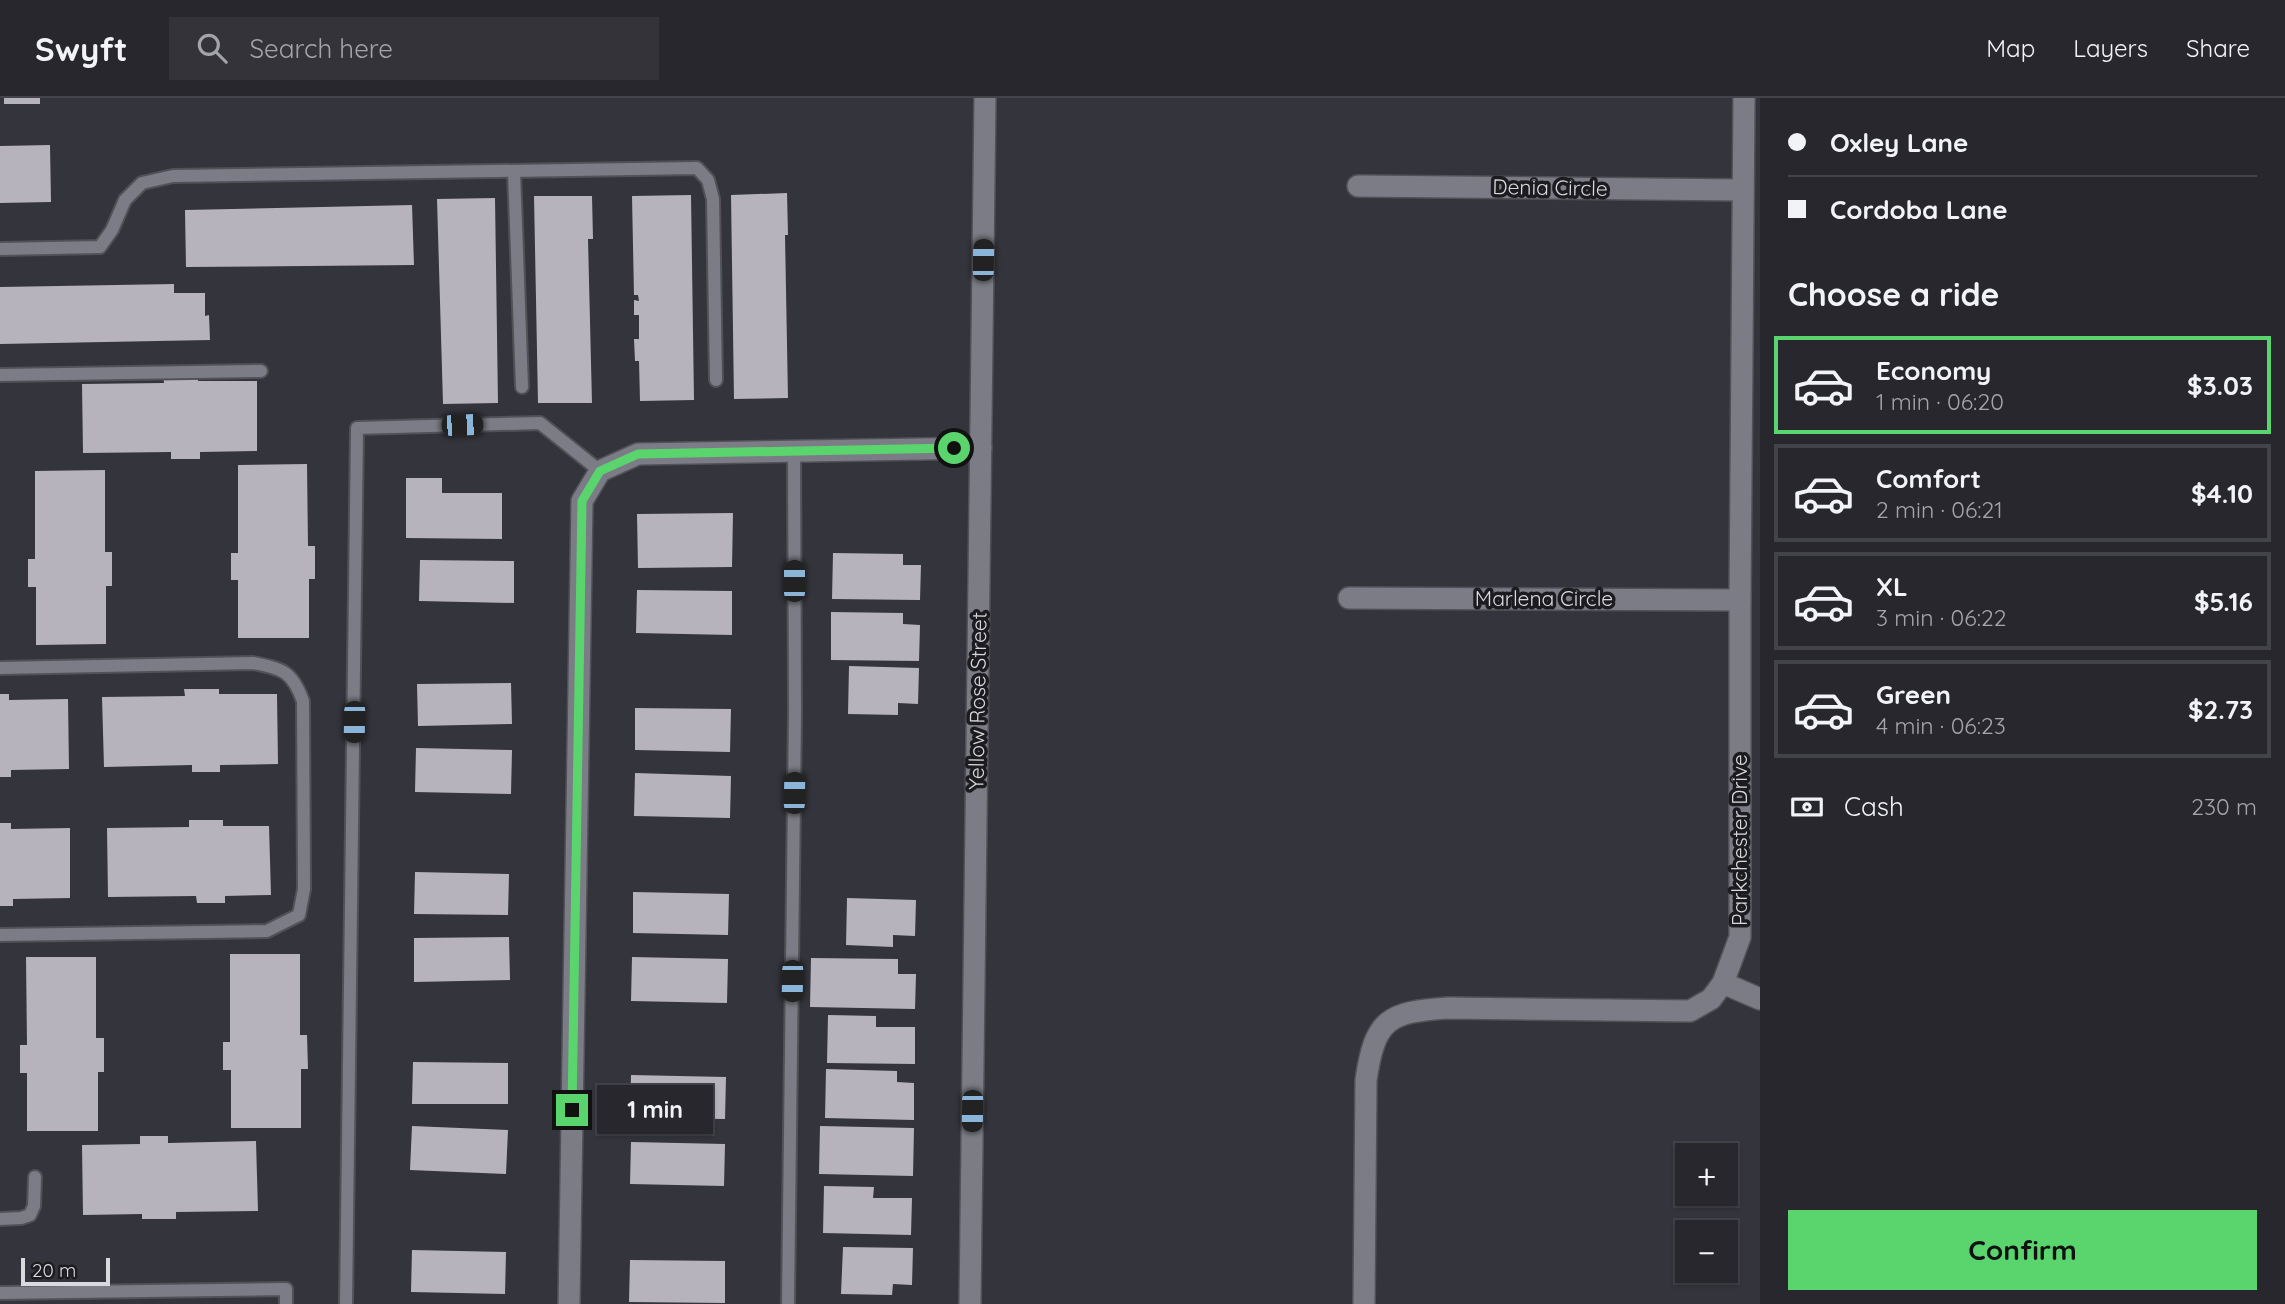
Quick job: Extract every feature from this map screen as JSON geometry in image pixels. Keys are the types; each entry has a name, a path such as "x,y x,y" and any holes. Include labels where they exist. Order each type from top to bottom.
{"street":[{"name":"Yellow Rose Street","path":"970,1304 985,98"},
{"name":"Parkchester Drive","path":"1364,1304 1366,1080 1371,1048 1384,1024 1410,1010 1447,1008 1690,1011 1711,999 1723,983 1741,937 1740,600 1744,98"},
{"name":"Denia Circle","path":"1358,186 1743,190"},
{"path":"569,1304 582,501 600,471 638,454 981,448"},
{"name":"Marlena Circle","path":"1349,598 1740,600"},
{"path":"1723,983 1760,999"}],"lane":[{"path":"0,249 100,247 112,230 125,200 142,183 173,176 697,168 708,180 713,199 716,380"},
{"path":"513,172 522,387"},
{"path":"0,375 261,371"},
{"path":"346,1304 357,428 540,423 600,471"},
{"path":"788,1304 795,712 794,450"},
{"path":"0,668 253,663 285,672 296,681 303,701 304,888 299,915 267,932 0,935"},
{"path":"0,1219 22,1219 30,1215 34,1206 35,1177"},
{"path":"0,1293 286,1289 286,1304"}],"building":[{"path":"4,98 40,98 40,104 4,104"},
{"path":"50,145 51,202 0,203 0,146"},
{"path":"787,193 788,235 785,235 788,398 734,399 731,195"},
{"path":"691,195 694,400 640,401 639,361 635,361 634,339 639,339 639,315 634,315 634,300 639,301 638,295 634,295 632,196"},
{"path":"534,196 592,196 593,239 588,239 592,403 538,403"},
{"path":"495,198 498,403 443,404 437,199"},
{"path":"412,205 414,265 186,267 185,210"},
{"path":"174,284 174,293 205,293 205,316 209,315 210,340 0,344 0,287"},
{"path":"198,375 198,381 257,381 257,451 200,452 200,459 171,459 171,452 83,453 82,384 164,383 163,376"},
{"path":"307,464 308,546 315,546 315,579 309,579 309,638 238,638 238,580 231,580 231,553 238,553 238,465"},
{"path":"105,470 105,552 112,552 112,586 106,586 106,644 36,645 36,587 28,587 28,559 35,559 35,471"},
{"path":"406,478 442,478 442,493 502,493 502,539 406,538"},
{"path":"733,513 732,567 638,568 637,514"},
{"path":"833,553 903,554 903,565 921,565 920,600 832,599"},
{"path":"420,560 514,561 514,603 419,601"},
{"path":"637,590 732,591 732,635 636,633"},
{"path":"831,612 903,613 903,624 920,625 919,661 831,660"},
{"path":"849,666 919,668 918,704 898,703 898,715 848,714"},
{"path":"511,683 512,724 418,726 417,684"},
{"path":"184,689 219,689 219,694 277,694 278,764 220,765 220,772 192,772 192,765 104,767 102,697 185,696"},
{"path":"0,694 9,694 9,700 68,699 69,769 11,770 11,777 0,777"},
{"path":"635,708 731,709 730,752 635,750"},
{"path":"416,748 512,750 511,794 415,792"},
{"path":"635,773 731,776 730,818 634,816"},
{"path":"189,820 223,820 223,826 269,826 271,895 225,896 225,903 197,903 196,896 108,897 107,828 189,827"},
{"path":"0,823 11,823 11,829 70,828 70,898 13,899 13,906 0,906"},
{"path":"415,872 509,874 508,915 414,914"},
{"path":"633,892 729,894 728,935 633,933"},
{"path":"847,898 916,900 915,936 893,935 893,947 846,945"},
{"path":"509,937 510,980 414,982 414,938"},
{"path":"230,954 300,954 300,1035 307,1035 308,1069 301,1069 301,1128 231,1128 231,1070 223,1070 223,1042 230,1042"},
{"path":"26,957 96,957 96,1038 104,1038 104,1072 98,1072 98,1131 27,1131 27,1073 20,1073 20,1045 27,1045"},
{"path":"632,957 728,959 727,1003 631,1001"},
{"path":"811,958 898,959 898,974 916,974 915,1009 810,1007"},
{"path":"828,1015 876,1016 876,1027 915,1027 915,1064 827,1063"},
{"path":"413,1062 508,1063 508,1104 412,1104"},
{"path":"826,1069 897,1071 897,1082 914,1083 914,1120 825,1118"},
{"path":"631,1075 726,1077 725,1119 630,1118"},
{"path":"412,1126 508,1130 506,1174 410,1170"},
{"path":"820,1126 914,1128 913,1176 819,1174"},
{"path":"140,1136 168,1136 168,1143 256,1141 258,1211 176,1212 176,1219 142,1219 142,1214 83,1215 82,1145 140,1144"},
{"path":"631,1142 725,1144 724,1186 630,1184"},
{"path":"824,1186 874,1187 873,1198 912,1198 911,1235 823,1233"},
{"path":"843,1247 913,1248 912,1285 893,1284 892,1295 841,1294"},
{"path":"412,1250 506,1252 505,1294 411,1292"},
{"path":"630,1260 725,1261 725,1303 629,1302"}],"route":[{"path":"572,1110 582,501 600,471 638,454 954,448"}]}
